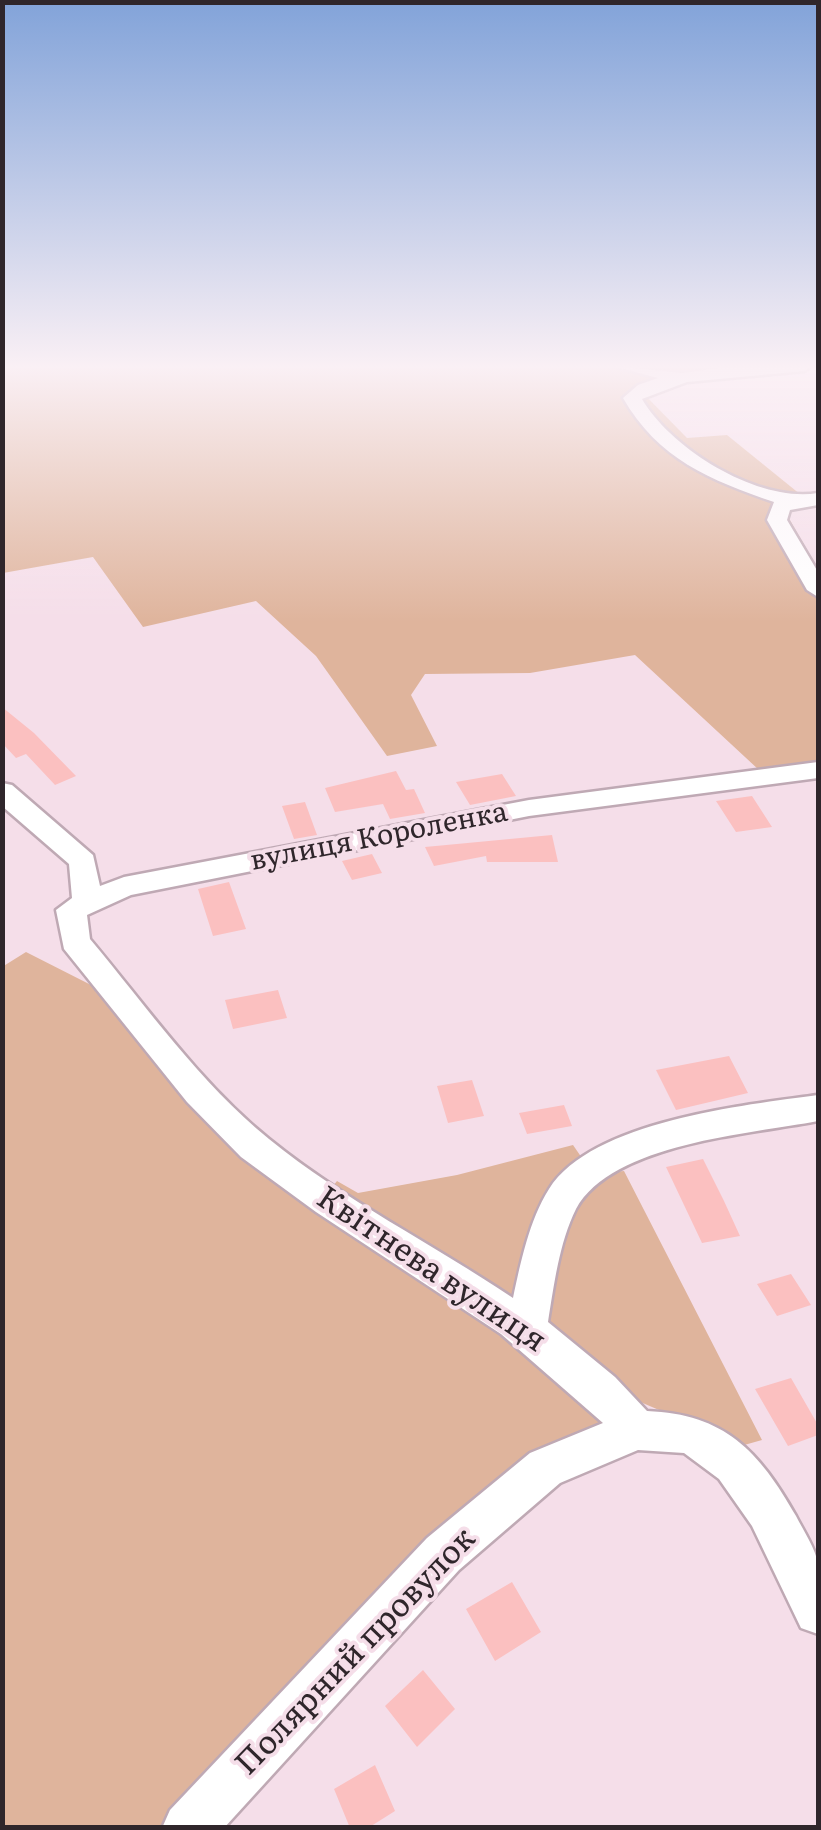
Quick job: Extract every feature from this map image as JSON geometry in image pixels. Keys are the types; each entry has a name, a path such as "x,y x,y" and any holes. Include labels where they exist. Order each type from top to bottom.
{"street":[{"path":"678,451 696,467 795,502"},
{"path":"818,499 782,506 777,520 818,590"},
{"name":"вулиця Короленка","path":"88,900 124,887 529,808 818,770"},
{"path":"2,791 83,861 88,900"},
{"name":"Квітнева вулиця","path":"88,900 71,910 74,942 200,1095 281,1168 526,1332 609,1396 637,1430"},
{"path":"526,1332 542,1251 565,1194 605,1160 634,1145 818,1108"},
{"path":"637,1430 692,1435 736,1463 782,1536 818,1611"},
{"name":"Полярний провулок","path":"188,1828 443,1554 545,1468 637,1430"}],"shaded area":[{"path":"2,451 747,451 806,499 783,508 818,569 818,762 759,770 635,655 530,673 425,674 411,695 437,746 387,756 316,656 256,601 143,627 93,557 3,573"},
{"path":"26,952 93,986 185,1091 500,1329 610,1419 165,1827 3,1828 2,967"},
{"path":"573,1145 584,1161 521,1311 329,1191 337,1181 358,1193 457,1175"},
{"path":"624,1171 762,1440 730,1449 680,1419 631,1398 535,1331 562,1221 603,1173"}],"building":[{"path":"2,707 76,776 55,785 26,754 16,758 2,743"},
{"path":"396,771 406,790 414,789 425,813 390,819 383,804 335,812 325,788"},
{"path":"502,774 516,796 470,805 456,782"},
{"path":"752,796 772,827 736,832 716,801"},
{"path":"305,802 317,835 294,839 282,806"},
{"path":"552,835 558,862 487,862 486,856 434,866 425,847"},
{"path":"372,854 382,873 352,880 342,861"},
{"path":"229,882 246,929 213,936 198,889"},
{"path":"278,990 287,1018 233,1029 225,1000"},
{"path":"729,1056 748,1093 676,1110 656,1070"},
{"path":"472,1080 484,1116 448,1123 437,1086"},
{"path":"564,1105 572,1126 527,1134 519,1113"},
{"path":"703,1159 740,1236 702,1243 666,1167"},
{"path":"791,1274 811,1305 777,1316 757,1284"},
{"path":"791,1378 818,1425 818,1435 788,1446 755,1389"},
{"path":"512,1582 541,1632 495,1661 466,1609"},
{"path":"423,1670 455,1709 417,1747 385,1706"},
{"path":"375,1765 395,1811 368,1828 350,1828 334,1789"}]}
